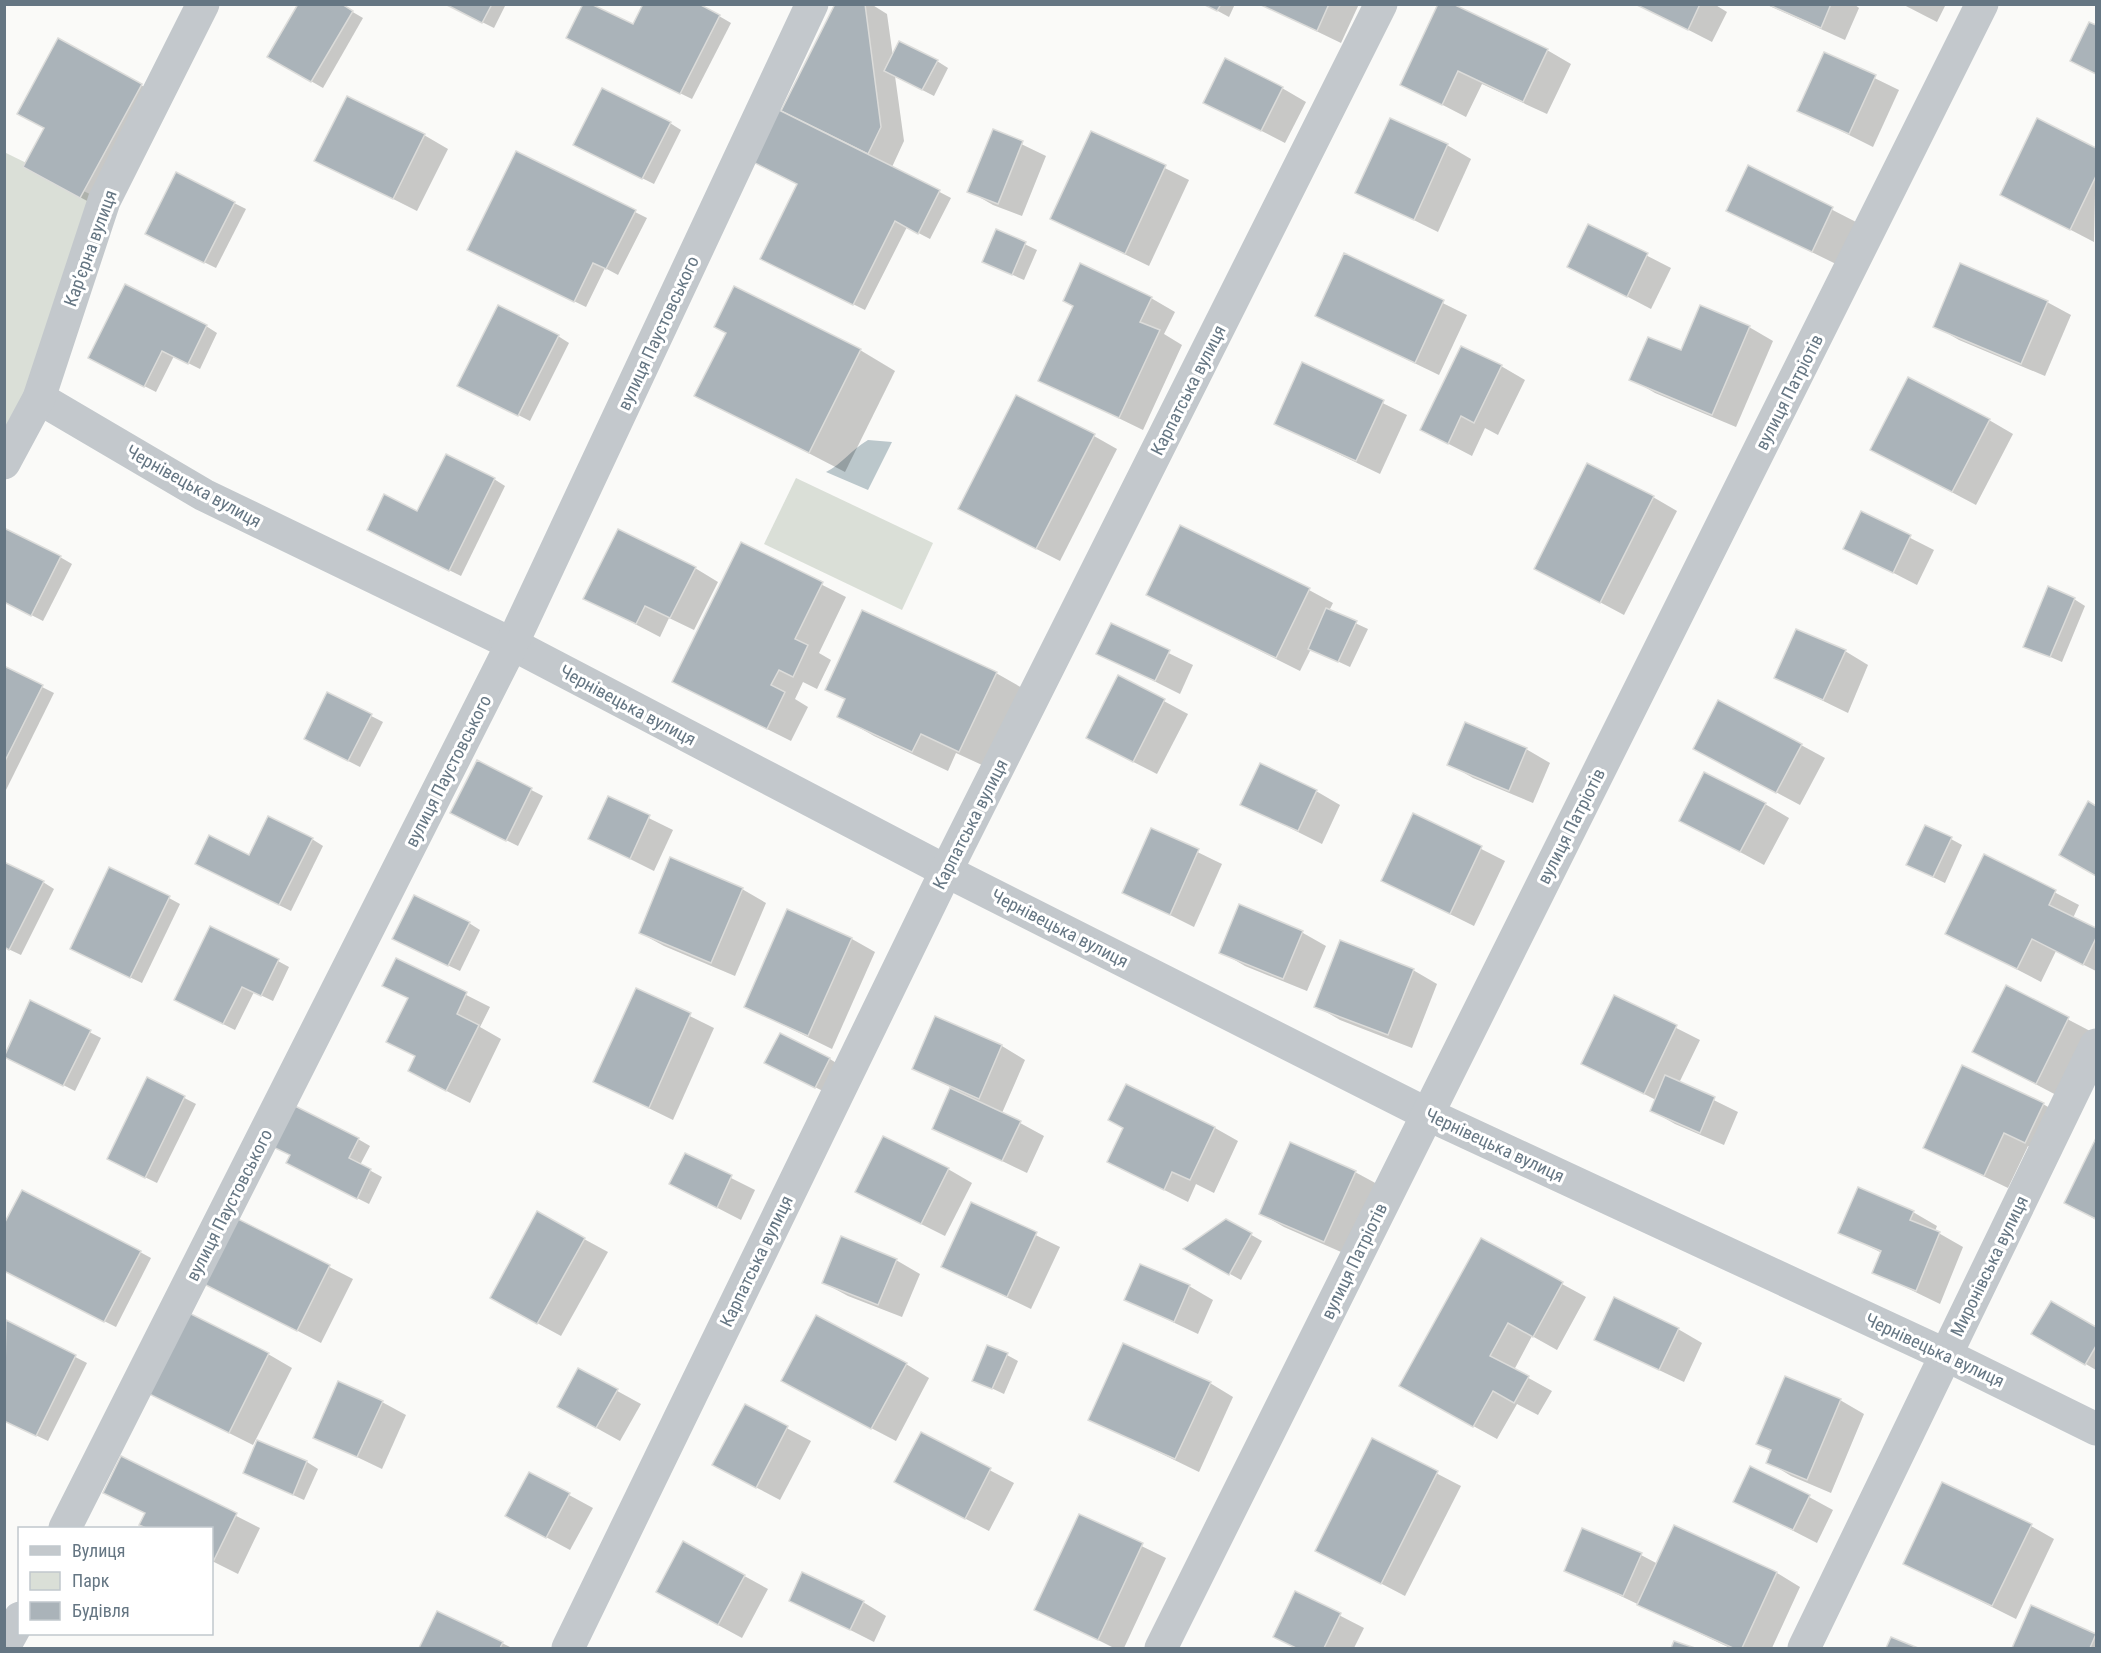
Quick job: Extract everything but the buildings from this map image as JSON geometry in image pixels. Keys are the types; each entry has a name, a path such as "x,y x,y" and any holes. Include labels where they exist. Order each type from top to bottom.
{"street":[{"name":"Карʼєрна вулиця","path":"4,463 39,398 104,201 203,4"},
{"name":"вулиця Паустовського","path":"66,1527 512,644 812,4"},
{"name":"Карпатська вулиця","path":"568,1648 946,871 1382,4"},
{"name":"вулиця Патріотів","path":"1161,1648 1982,4"},
{"name":"Чернівецька вулиця","path":"39,398 204,495 512,644 946,871 1427,1114 1946,1355 2097,1429"},
{"name":"Миронівська вулиця","path":"1804,1648 2097,1045"},
{"path":"4,1647 18,1622"}],"green space":[{"path":"4,152 104,201 4,462"},
{"path":"796,478 933,543 902,610 764,544"}],"shaded area":[{"path":"868,440 892,442 868,490 826,472 837,465"}]}
